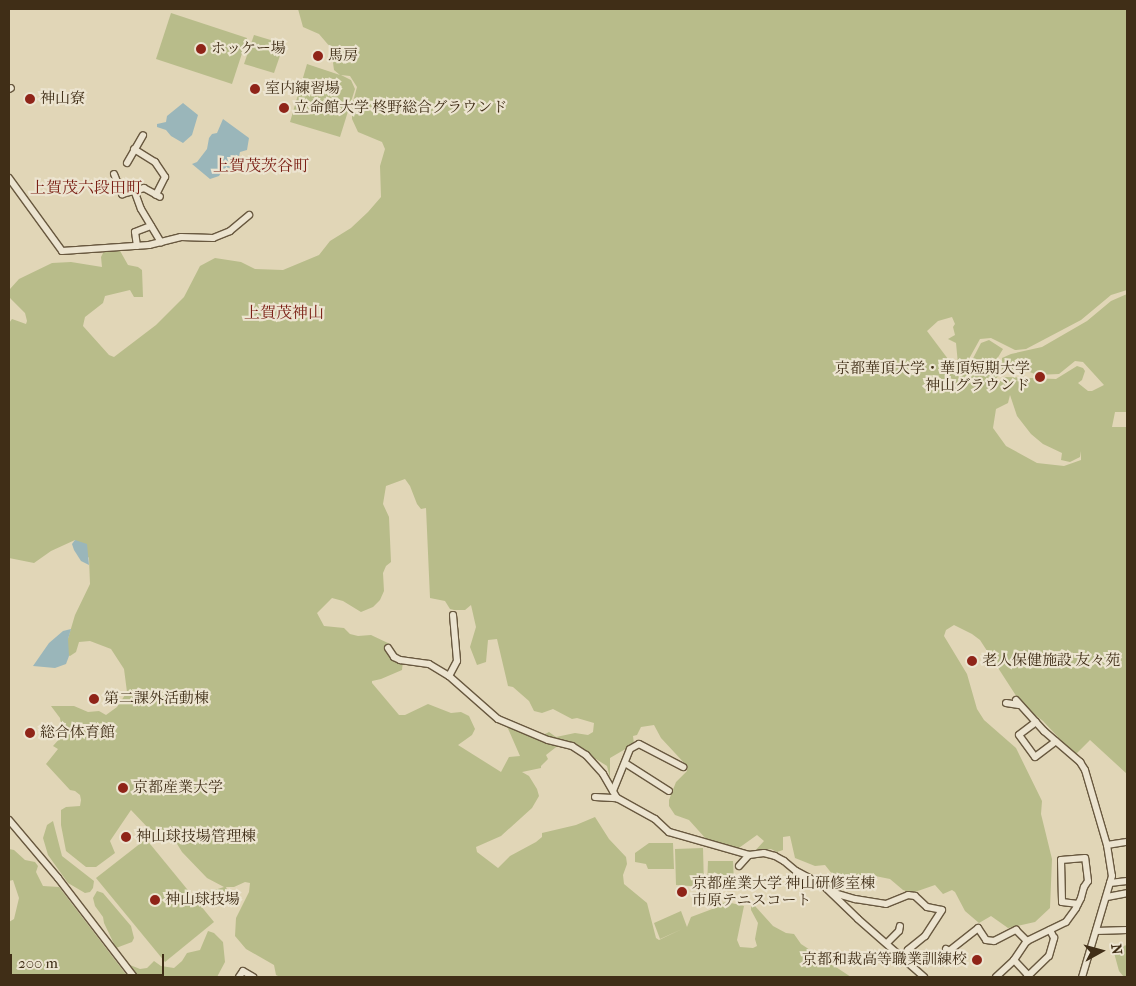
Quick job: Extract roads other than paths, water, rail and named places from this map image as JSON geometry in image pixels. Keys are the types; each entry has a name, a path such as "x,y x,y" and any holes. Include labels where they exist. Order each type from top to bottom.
{"street":[{"path":"128,163 143,135"},
{"path":"114,174 122,194 144,188 158,196 165,177 155,162 134,149"},
{"path":"9,178 62,252 137,246 181,237 213,238 230,231 249,215"},
{"path":"134,190 151,226 161,242"},
{"path":"137,246 135,232 151,226"},
{"path":"449,676 457,661 453,615"},
{"path":"388,648 400,660 429,664 449,676 498,719 548,740 572,746 586,755 617,798"},
{"path":"1006,703 1017,702 1080,762 1085,770 1107,844 1112,876 1082,977"},
{"path":"1036,722 1019,735 1035,756 1056,740"},
{"path":"613,791 630,749 639,744 683,767"},
{"path":"625,763 669,791"},
{"path":"595,797 617,798 655,819 669,832 750,855 764,853 775,856 839,896 886,904 908,895 915,896 927,907 942,910 926,936 908,950 904,959"},
{"path":"9,820 58,878 134,977"},
{"path":"1107,844 1127,842"},
{"path":"739,866 750,855"},
{"path":"996,977 1014,960 1027,941 1066,922 1078,904 1088,881 1085,858 1062,860 1062,902 1078,904"},
{"path":"1110,883 1127,881"},
{"path":"828,890 924,977"},
{"path":"1107,897 1127,893"},
{"path":"887,944 899,930 900,926"},
{"path":"946,949 949,951 978,928 986,940 994,941 1016,930 1027,941"},
{"path":"1014,960 1028,976 1049,956 1054,938 1050,930"},
{"path":"1096,931 1127,930"},
{"path":"239,977 243,971 253,977"}],"water":[{"path":"183,103 198,115 192,135 183,143 171,136 166,130 157,127 157,124 166,122 167,116"},
{"path":"223,119 249,138 247,150 240,152 237,166 223,169 219,176 210,179 192,164 197,162 207,149 209,138 212,134 217,133"},
{"path":"75,540 87,544 89,565 81,561 74,550 72,544"},
{"path":"71,629 68,639 69,656 66,664 55,668 33,666 49,643 63,631"}],"place":[{"name":"ホッケー場","path":"201,49"},
{"name":"馬房","path":"318,56"},
{"name":"室内練習場","path":"255,89"},
{"name":"神山寮","path":"30,99"},
{"name":"立命館大学 柊野総合グラウンド","path":"284,108"},
{"name":"京都華頂大学・華頂短期大学 神山グラウンド","path":"1040,377"},
{"name":"老人保健施設 友々苑","path":"972,661"},
{"name":"第二課外活動棟","path":"94,699"},
{"name":"総合体育館","path":"30,733"},
{"name":"京都産業大学","path":"123,788"},
{"name":"神山球技場管理棟","path":"126,837"},
{"name":"京都産業大学 神山研修室棟 市原テニスコート","path":"682,892"},
{"name":"神山球技場","path":"155,900"},
{"name":"京都和裁高等職業訓練校","path":"977,960"}],"district":[{"name":"上賀茂茨谷町","path":"261,166"},
{"name":"上賀茂六段田町","path":"86,188"},
{"name":"上賀茂神山","path":"284,313"}]}
